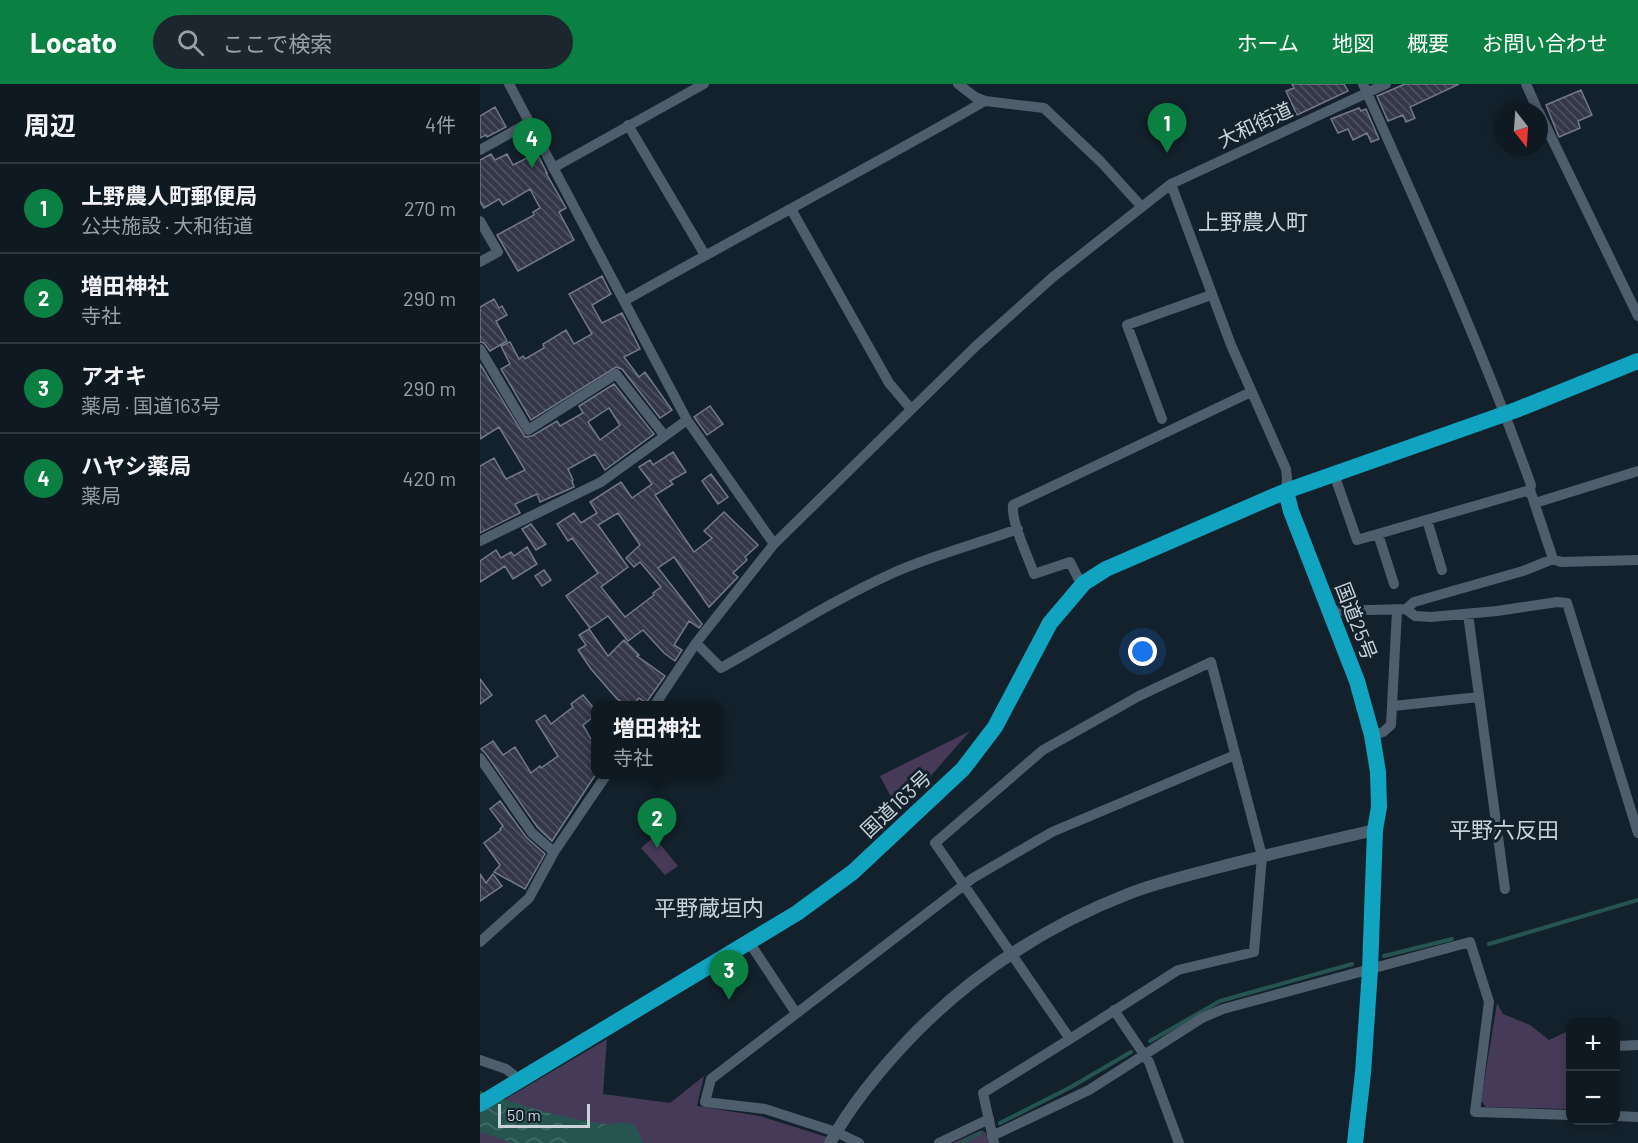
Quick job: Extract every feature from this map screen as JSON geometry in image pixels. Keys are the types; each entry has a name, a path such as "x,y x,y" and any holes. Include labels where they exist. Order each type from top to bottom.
{"highway":[{"path":"1286,491 1506,413 1638,360"},
{"name":"国道163号","path":"480,1104 797,913 854,872 963,769 995,727 1050,623 1084,583 1106,569 1286,491"},
{"name":"国道25号","path":"1286,491 1291,511 1356,681 1372,735 1378,784 1379,807 1375,830 1370,970 1355,1143"}],"street":[{"path":"509,84 687,420 774,544"},
{"path":"553,168 704,84"},
{"name":"大和街道","path":"657,701 696,643 774,544 976,346 1053,277 1171,184 1365,88 1386,84"},
{"path":"1526,84 1534,102"},
{"path":"963,85 975,97 985,100 1044,108 1101,162 1141,206"},
{"path":"1365,88 1506,413 1553,559"},
{"path":"624,301 874,165 985,100"},
{"path":"480,150 530,122"},
{"path":"628,126 705,255"},
{"path":"1548,131 1638,316"},
{"path":"1171,184 1211,294 1251,392 1286,469 1286,491"},
{"path":"791,209 889,383 911,409"},
{"path":"480,221 498,252 480,262"},
{"path":"1162,419 1127,325 1211,294"},
{"path":"480,349 528,430 616,374 664,435"},
{"path":"1084,583 1078,578 1070,562 1034,573 1012,511 1013,505 1251,392"},
{"path":"480,541 601,482 687,420"},
{"path":"1535,503 1638,471"},
{"path":"1334,474 1357,540 1530,490"},
{"path":"1427,520 1442,570"},
{"path":"696,643 721,668 773,636 893,573 1018,529"},
{"path":"1378,534 1394,584"},
{"path":"1402,610 1414,602 1523,571 1553,559 1561,562 1638,560"},
{"path":"1331,611 1402,610 1415,616 1468,614 1557,602 1567,603 1638,831"},
{"path":"1372,735 1383,732 1391,725 1402,610"},
{"path":"1468,614 1505,889"},
{"path":"1070,1038 935,843 1043,750 1139,696 1211,662 1262,856 1254,952 1178,970 983,1093 993,1140 1089,1090 1202,1018 1223,1009 1470,942 1489,1002 1475,1112 1566,1115"},
{"path":"1393,706 1479,697"},
{"path":"859,1143 832,1139 765,1109 705,1102 711,1079 973,878 1052,832 1235,755"},
{"path":"480,758 484,773 532,833 554,852"},
{"path":"480,942 529,898 554,852 604,779"},
{"path":"832,1139 873,1078 943,1005 1010,954 1052,929 1128,894 1262,856 1375,830"},
{"path":"749,942 796,1013"},
{"path":"1114,1010 1144,1054 1179,1143"},
{"path":"1620,1046 1638,1045"},
{"path":"480,1060 506,1069 518,1081"},
{"path":"1620,1116 1638,1117"},
{"path":"939,1143 989,1119"}],"shaded area":[{"path":"970,731 921,787 900,807 894,803 880,776"},
{"path":"654,837 678,866 665,875 641,848"},
{"path":"1497,1003 1503,1014 1530,1025 1549,1040 1566,1032 1566,1109 1486,1107 1481,1101"},
{"path":"607,1039 603,1094 670,1103 704,1076 697,1106 760,1116 827,1137 824,1143 480,1143 480,1114"},
{"path":"982,1130 986,1133 989,1143 953,1143"}],"water":[{"path":"480,1091 544,1112 610,1125 607,1143 513,1143 480,1132"},
{"path":"613,1129 631,1131 636,1143 627,1143 625,1139 621,1139 621,1143 611,1143"}],"building":[{"path":"1292,84 1344,84 1348,91 1297,115 1286,91 1294,88"},
{"path":"1405,84 1459,84 1410,107 1415,118 1406,122 1403,115 1388,121 1377,96"},
{"path":"1581,90 1592,115 1578,121 1580,128 1559,137 1548,110 1548,104"},
{"path":"495,107 506,127 487,137 486,135 480,138 480,116"},
{"path":"1359,108 1361,111 1366,109 1379,139 1371,142 1367,133 1353,140 1348,129 1338,133 1331,119"},
{"path":"537,153 566,208 559,212 574,240 518,271 497,235 534,215 533,212 540,208 530,189 503,205 499,199 484,208 480,202 480,160 491,154 495,160 507,154 513,165"},
{"path":"602,276 611,294 592,305 602,323 622,313 640,349 624,357 639,377 645,372 672,410 660,418 622,369 616,367 531,420 501,369 510,364 501,346 510,342 519,359 523,356 525,359 544,348 543,344 566,330 574,344 592,334 569,294"},
{"path":"494,299 507,315 496,321 507,341 490,351 484,343 480,342 480,307"},
{"path":"480,364 525,437 532,436 557,421 560,426 583,413 579,406 614,384 654,434 605,470 595,454 568,469 574,487 540,502 537,494 515,504 520,513 480,533 480,466 494,458 506,479 525,470 499,427 480,439","holes":["609,408 620,425 600,440 588,422"]},
{"path":"710,406 723,424 707,435 694,417"},
{"path":"673,452 686,472 670,481 673,484 655,495 694,552 712,538 704,531 724,512 758,545 733,573 738,577 709,607 674,557 658,568 702,624 699,628 689,621 674,645 682,650 675,661 664,653 643,630 628,641 608,616 590,628 566,596 598,573 572,538 568,541 557,524 574,513 581,523 597,513 590,502 621,482 632,498 652,484 639,467 650,460 653,465","holes":["618,513 640,545 626,558 634,567 640,562 661,587 625,617 601,587 628,567 598,525"]},
{"path":"711,474 728,497 718,504 702,481"},
{"path":"531,524 546,544 536,550 522,529"},
{"path":"527,547 537,564 513,579 505,566 480,582 480,561 496,550 501,558 511,552 514,556"},
{"path":"544,570 551,580 542,586 535,576"},
{"path":"589,629 608,656 624,640 639,655 637,656 665,676 647,701 639,698 636,701 620,701 591,669 578,650 586,645 579,635"},
{"path":"480,679 492,695 480,704"},
{"path":"583,695 591,705 591,719 583,725 591,739 593,779 552,841 538,828 481,749 493,741 503,755 515,747 531,773 540,766 541,768 558,756 536,721 545,715 551,724 573,707 571,704"},
{"path":"500,801 526,837 545,854 525,889 494,872 500,865 484,843 503,826 490,809"},
{"path":"480,874 486,883 493,874 502,886 480,901"}],"waterway":[{"path":"1489,944 1638,900"},
{"path":"1384,956 1452,939"},
{"path":"1150,1041 1220,1001 1352,964"},
{"path":"1000,1123 1071,1087 1131,1052"},
{"path":"961,1143 980,1133"},
{"path":"577,1134 604,1141 614,1141 616,1134 627,1134 631,1143"}],"place":[{"name":"上野農人町郵便局","path":"1167,153"},
{"name":"ハヤシ薬局","path":"532,168"},
{"name":"増田神社","path":"657,848"},
{"name":"アオキ","path":"729,1000"}],"district":[{"name":"上野農人町","path":"1253,222"},
{"name":"平野六反田","path":"1504,830"},
{"name":"平野蔵垣内","path":"709,908"}]}
